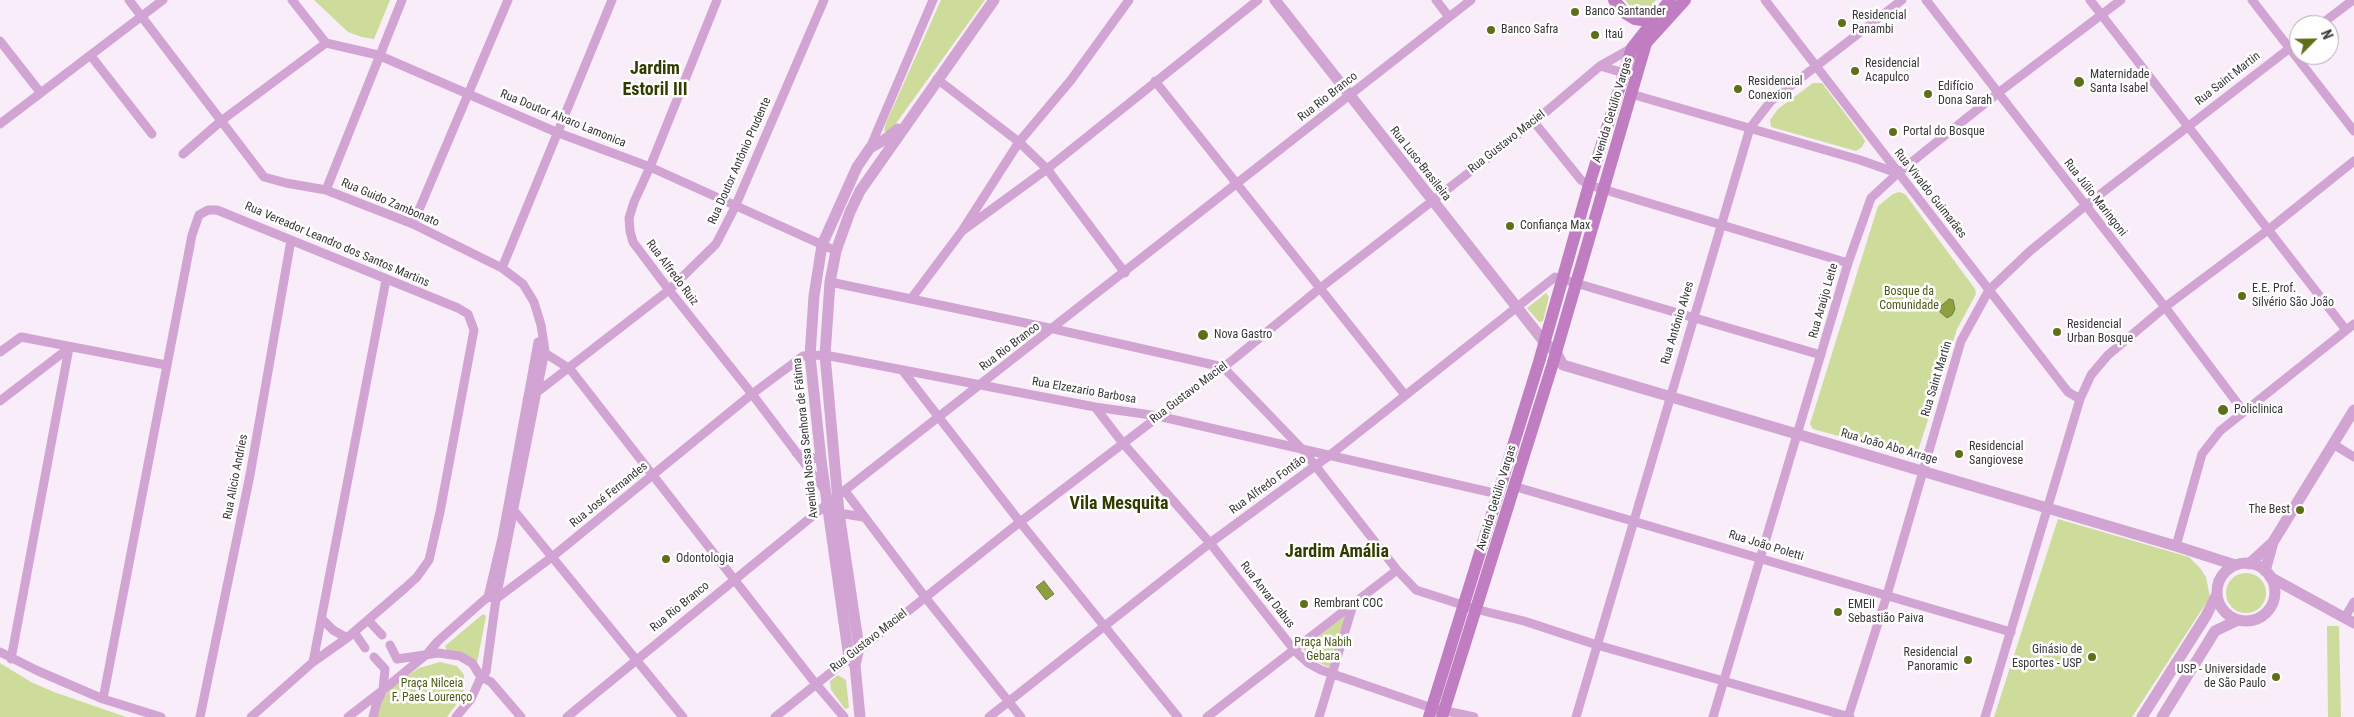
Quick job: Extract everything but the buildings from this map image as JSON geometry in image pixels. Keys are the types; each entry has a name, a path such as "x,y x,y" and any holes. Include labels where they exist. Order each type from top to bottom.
{"main road":[{"path":"1614,0 1625,13 1635,19 1655,19"},
{"path":"1632,48 1670,0"},
{"path":"1646,43 1685,0"},
{"name":"Avenida Getúlio Vargas","path":"1437,713 1469,608 1498,494 1545,343 1589,185 1632,48 1646,43"},
{"name":"Avenida Getúlio Vargas","path":"1469,608 1557,366 1556,352 1646,43"}],"street":[{"name":"Rua Guido Zambonato","path":"129,0 264,177 326,190 413,224 502,268 524,284 534,302 541,325 541,349 531,398 515,511 506,539 492,598 486,672 480,677"},
{"path":"0,124 163,0"},
{"path":"183,154 221,121 326,43 292,0"},
{"path":"326,190 378,55 402,0"},
{"path":"413,224 508,0"},
{"path":"502,268 556,132 612,0"},
{"name":"Rua Alfredo Ruiz","path":"717,0 634,202 629,218 630,231 633,242 669,290 752,394 824,489"},
{"name":"Rua Doutor Antônio Prudente","path":"531,398 669,290 716,244 736,207 824,0"},
{"path":"884,158 872,147 933,0"},
{"name":"Avenida Nossa Senhora de Fátima","path":"852,661 859,648 839,513 842,493 825,355 830,282 836,251 850,212 860,192 937,79 994,0"},
{"path":"911,299 962,231 1020,142 1071,80 1129,0"},
{"path":"962,231 1047,169 1258,0"},
{"name":"Rua Luso-Brasileira","path":"1275,0 1545,343"},
{"path":"1436,0 1449,17"},
{"name":"Rua Rio Branco","path":"566,717 826,505 1125,273 1471,0"},
{"name":"Rua Vivaldo Guimarães","path":"1765,0 2068,392 2080,399"},
{"name":"Rua Antônio Alves","path":"1576,717 1750,128 1770,101 1902,0"},
{"name":"Rua Júlio Maringoni","path":"1926,0 2084,206 2165,307 2244,412"},
{"path":"2090,0 2268,230 2350,327 2220,431 2202,454 2176,546"},
{"name":"Rua Araújo Leite","path":"1713,717 1848,264 1870,198 1898,173 1998,93 2121,0"},
{"path":"2252,0 2289,48"},
{"path":"2333,15 2353,0"},
{"path":"0,40 40,92"},
{"name":"Rua Doutor Alvaro Lamonica","path":"326,43 378,55 556,132 650,167 836,251"},
{"name":"Rua Gustavo Maciel","path":"859,648 1122,442 1224,367 1319,289 1534,122 1600,66 1632,48"},
{"name":"Rua Saint Martin","path":"1849,717 1962,341 1989,290 2030,251 2084,206 2289,48"},
{"path":"91,56 152,134"},
{"path":"2302,65 2354,131"},
{"path":"1600,66 1624,73"},
{"path":"937,79 1020,142 1047,169 1125,273"},
{"path":"1155,81 1405,395"},
{"path":"1631,94 1860,160 1898,173"},
{"name":"Avenida Nossa Senhora de Fátima","path":"860,717 824,489 810,356 814,296 822,245 857,167 872,147 890,136 910,118"},
{"path":"1534,122 1581,180 1589,185 1848,264"},
{"path":"1986,717 2080,399 2091,375 2108,355 2165,307 2268,230 2354,160"},
{"path":"985,196 993,207"},
{"name":"Rua Vereador Leandro dos Santos Martins","path":"103,699 192,234 199,214 208,210 228,213 386,280 458,308 468,314 474,330 440,512 429,560 418,577 351,635 313,662 251,717"},
{"name":"Rua Alicio Andries","path":"200,717 250,475 291,240"},
{"name":"Rua Alfredo Fontão","path":"989,717 1210,543 1330,455 1516,306 1555,277 1562,280"},
{"path":"313,662 386,280"},
{"path":"1562,280 1821,355"},
{"path":"830,282 1054,328 1224,367 1316,465 1397,570 1416,590 1469,608 1524,621 1597,645 1849,717"},
{"path":"0,352 21,338 166,365"},
{"path":"1545,343 1556,352"},
{"path":"0,401 70,348"},
{"path":"11,659 70,348"},
{"path":"541,349 570,369 815,683 844,717"},
{"name":"Rua Elzezario Barbosa","path":"810,356 825,355 1095,407 1158,416 1498,494"},
{"name":"Rua José Fernandes","path":"348,717 427,654 438,641 492,598 552,557 752,394 803,356 810,356"},
{"name":"Rua João Abo Arrage","path":"1539,362 1669,397 1922,470 2235,565"},
{"path":"903,370 938,418 1020,522 1178,717"},
{"name":"Rua Anvar Dabus","path":"1095,407 1122,442 1210,543 1295,651 1308,663 1333,675 1437,713 1474,717"},
{"path":"2249,564 2273,542 2354,410"},
{"name":"Rua Guido Zambonato","path":"506,539 507,503 525,436"},
{"path":"2333,444 2354,458"},
{"path":"795,453 821,460"},
{"name":"Rua João Poletti","path":"1513,486 1635,520 2011,632"},
{"path":"842,493 1021,717"},
{"path":"507,503 683,717"},
{"path":"839,513 863,517"},
{"path":"2217,594 2223,611 2238,620 2248,622 2266,614 2272,606 2274,596 2274,586 2267,574 2273,542"},
{"path":"2142,717 2206,616 2217,594 2221,577 2235,565 2249,564 2349,620 2354,602"},
{"path":"1207,717 1295,651 1397,570"},
{"path":"1319,717 1354,604"},
{"path":"322,619 334,630 351,635 366,648"},
{"path":"368,620 382,635"},
{"path":"2162,717 2215,631 2238,620"},
{"path":"390,645 397,659"},
{"path":"0,652 11,659 103,699 161,717"},
{"path":"383,690 385,670 397,659 427,654 460,656 472,664 480,677 491,682 521,717"},
{"path":"374,657 385,670"},
{"name":"Rua Gustavo Maciel","path":"775,717 815,683 852,661"},
{"path":"456,717 471,699 480,677"},
{"name":"Rua José Fernandes","path":"372,717 383,690"}],"green space":[{"path":"314,0 390,0 374,39 348,32"},
{"path":"941,0 985,0 889,133 884,131 886,123"},
{"path":"1625,0 1656,0 1648,10 1637,14"},
{"path":"1813,83 1822,83 1862,136 1865,141 1862,147 1856,151 1771,127 1770,120 1778,109"},
{"name":"Bosque da Comunidade","path":"1899,192 1905,194 1975,289 1976,294 1957,329 1917,454 1909,458 1813,429 1810,424 1878,206 1893,194"},
{"path":"1546,293 1549,297 1543,321 1539,322 1527,308"},
{"name":"Ginásio de Esportes - USP","path":"2058,519 2189,557 2206,577 2210,597 2132,717 1994,717"},
{"path":"2250,573 2257,576 2263,582 2266,593 2265,601 2257,610 2250,613 2242,613 2235,610 2227,601 2226,589 2229,582 2238,574"},
{"path":"483,614 486,616 477,663 459,652 447,650 445,646"},
{"name":"Praça Nabih Gebara","path":"1346,615 1331,668 1317,662 1303,649"},
{"path":"2327,626 2339,626 2341,717 2328,717"},
{"name":"Praça Nilceia F. Paes Lourenço","path":"440,662 457,666 464,675 464,689 461,698 447,717 375,717 380,702 393,686 419,668"},
{"path":"0,663 31,682 54,692 126,717 0,717"},
{"path":"838,675 846,680 849,708 845,709 831,690 830,681"}],"shaded area":[{"path":"1949,299 1953,300 1955,309 1952,315 1947,318 1940,312 1941,306"},
{"path":"1044,581 1054,594 1046,600 1036,587"}],"place":[{"name":"Banco Santander","path":"1575,12"},
{"name":"Residencial Panambi","path":"1842,23"},
{"name":"Banco Safra","path":"1491,30"},
{"name":"Itaú","path":"1595,35"},
{"name":"Residencial Acapulco","path":"1855,71"},
{"name":"Maternidade Santa Isabel","path":"2079,82"},
{"name":"Residencial Conexion","path":"1738,89"},
{"name":"Edifício Dona Sarah","path":"1928,94"},
{"name":"Portal do Bosque","path":"1893,132"},
{"name":"Confiança Max","path":"1510,226"},
{"name":"E.E. Prof. Silvério São João","path":"2242,296"},
{"name":"Residencial Urban Bosque","path":"2057,332"},
{"name":"Nova Gastro","path":"1203,335"},
{"name":"Policlinica","path":"2223,410"},
{"name":"Residencial Sangiovese","path":"1959,454"},
{"name":"The Best","path":"2300,510"},
{"name":"Odontologia","path":"666,559"},
{"name":"Rembrant COC","path":"1304,604"},
{"name":"EMEII Sebastião Paiva","path":"1838,612"},
{"name":"Ginásio de Esportes - USP","path":"2092,657"},
{"name":"Residencial Panoramic","path":"1968,660"},
{"name":"USP - Universidade de São Paulo","path":"2276,677"}],"district":[{"name":"Jardim Estoril III","path":"655,79"},
{"name":"Vila Mesquita","path":"1119,504"},
{"name":"Jardim Amália","path":"1337,552"}]}
